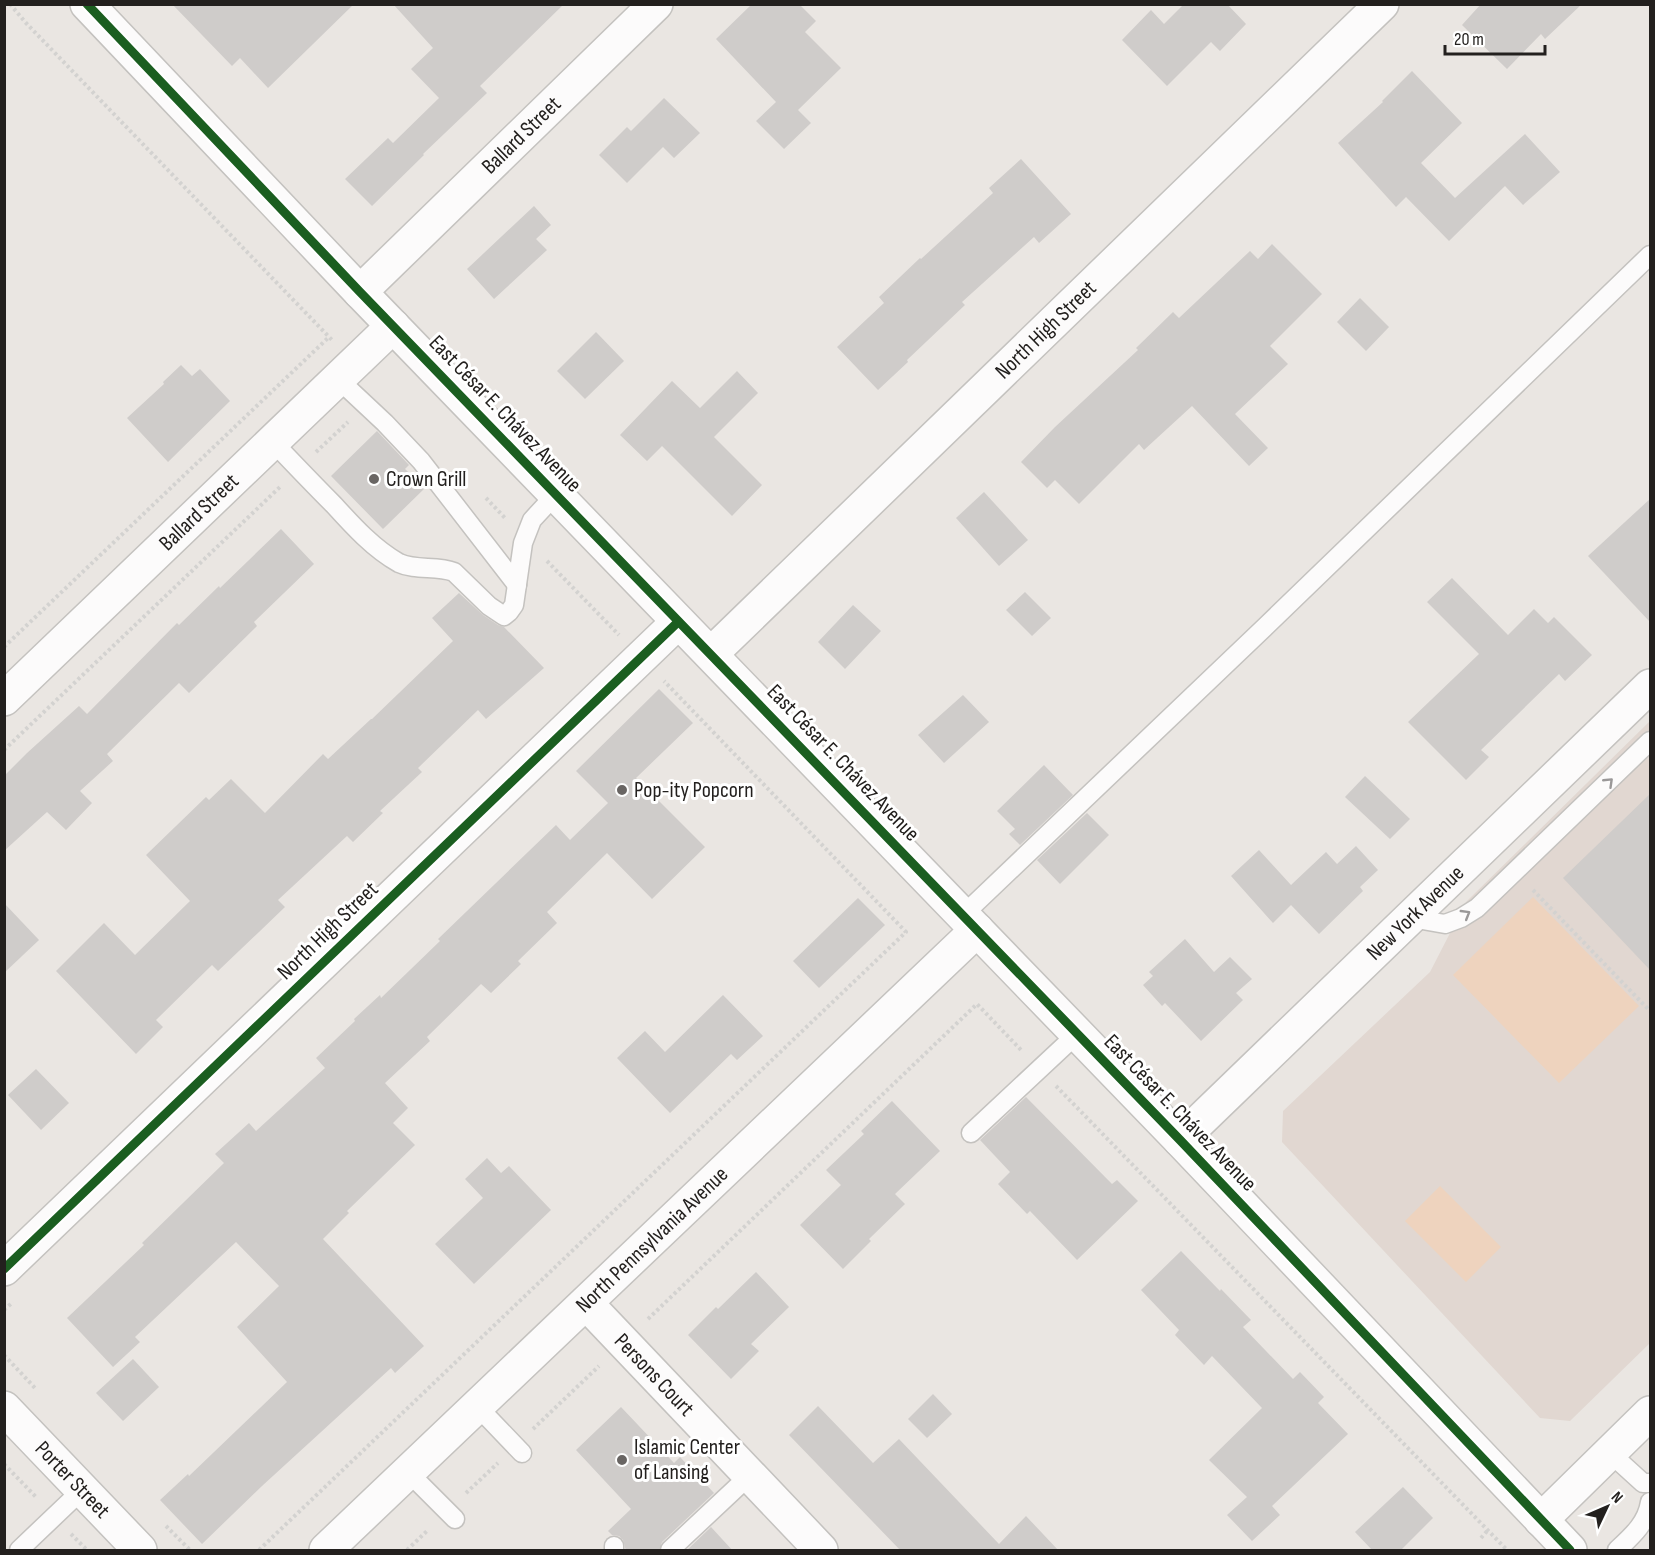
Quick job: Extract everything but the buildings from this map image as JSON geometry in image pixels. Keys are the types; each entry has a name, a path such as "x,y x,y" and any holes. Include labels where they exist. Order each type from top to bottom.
{"street":[{"name":"Ballard Street","path":"360,292 656,4"},
{"name":"North High Street","path":"711,654 1382,4"},
{"name":"East César E. Chávez Avenue","path":"91,6 393,327 1180,1140 1570,1551"},
{"name":"Ballard Street","path":"4,699 393,327"},
{"name":"North High Street","path":"4,1269 678,622"},
{"name":"New York Avenue","path":"1180,1140 1650,686"},
{"name":"North Pennsylvania Avenue","path":"326,1551 586,1303 969,923"},
{"name":"Persons Court","path":"586,1303 821,1551"},
{"name":"Porter Street","path":"4,1408 140,1551"},
{"path":"1541,1520 1650,1413"}],"lane":[{"path":"969,923 1282,610 1650,255"},
{"path":"338,379 366,404 421,461 517,585"},
{"path":"273,442 378,550 402,564 454,572 489,606 504,616 514,605 523,543 532,520 556,494"},
{"path":"1410,918 1445,924 1477,908 1650,741"},
{"path":"971,1133 1077,1034"},
{"path":"477,1406 519,1450"},
{"path":"1610,1453 1643,1483 1650,1483"},
{"path":"408,1472 451,1515"},
{"path":"670,1551 750,1475"},
{"path":"19,1551 82,1490"},
{"path":"1617,1551 1638,1530 1650,1511"}],"path":[{"path":"4,647 329,337"},
{"path":"4,750 366,404"},
{"path":"1528,886 1650,1011"},
{"path":"259,1551 906,932"},
{"path":"406,1551 451,1515 519,1450 623,1343 977,1004 1507,1551"},
{"path":"1481,1538 1488,1530"}],"shaded area":[{"path":"1650,721 1650,1343 1570,1421 1540,1418 1282,1142 1283,1111 1430,972 1466,902"},
{"path":"1533,897 1639,1006 1559,1083 1453,975"},
{"path":"1440,1186 1501,1247 1466,1282 1405,1221"}],"cycle path":[{"path":"87,4 360,292 1180,1140 1570,1550"},
{"path":"4,1269 678,622"}],"place":[{"name":"Crown Grill","path":"374,479"},
{"name":"Pop-ity Popcorn","path":"622,790"},
{"name":"Islamic Center of Lansing","path":"622,1460"}]}
